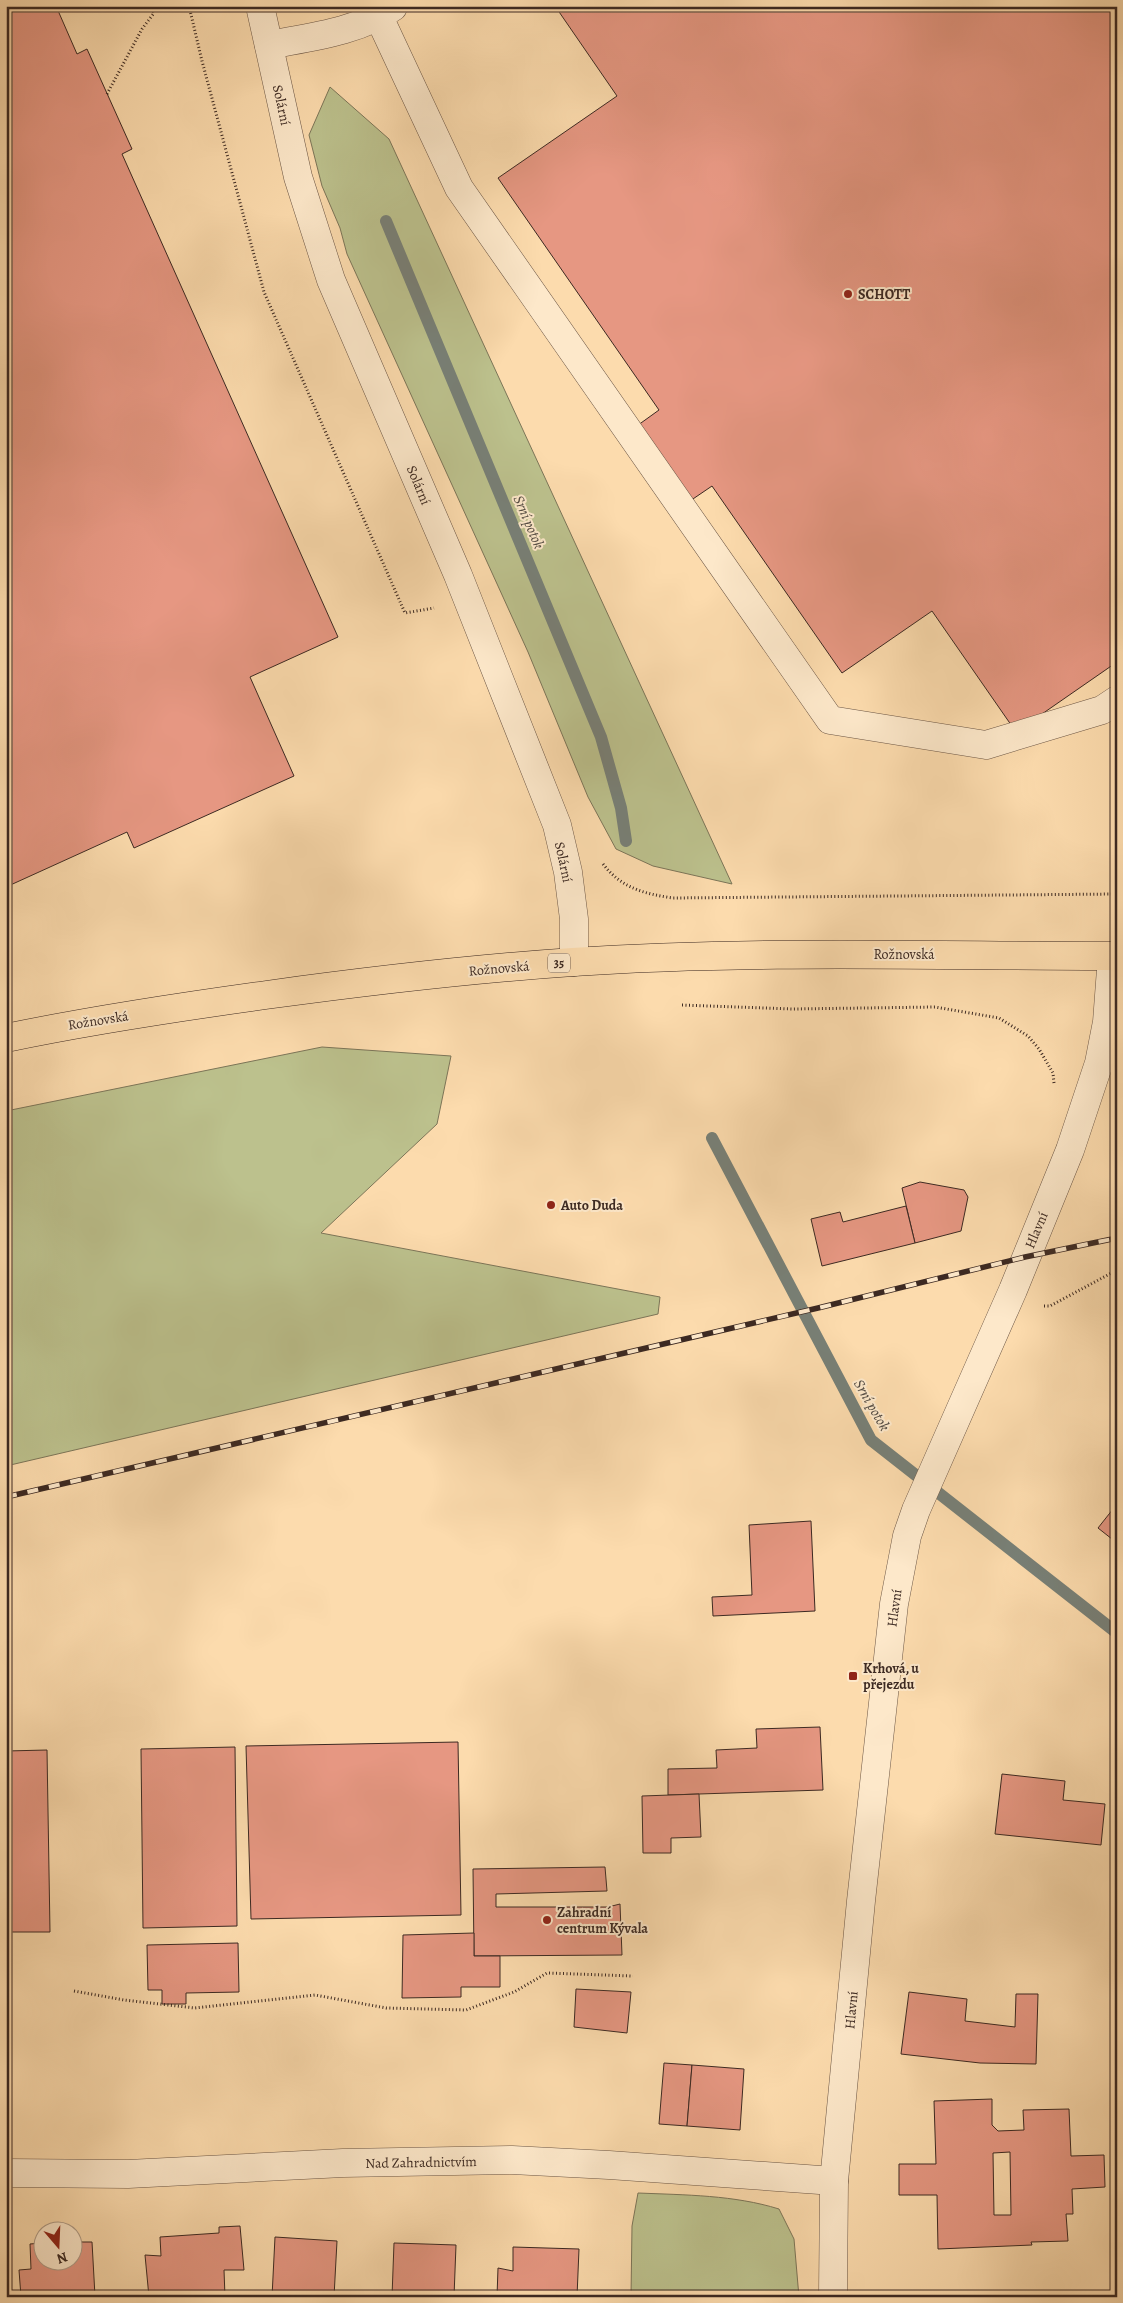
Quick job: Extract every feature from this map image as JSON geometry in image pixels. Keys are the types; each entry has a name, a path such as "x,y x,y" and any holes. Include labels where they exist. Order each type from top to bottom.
{"main road":[{"name":"Rožnovská","path":"6,1038 74,1024 302,990 428,974 574,962 797,955 1114,956"}],"street":[{"name":"Solární","path":"260,6 298,177 331,280 458,575 557,826 568,872 574,919 574,962"},
{"path":"269,45 325,35 386,12 459,188 830,720 986,745 1102,710 1117,700"},
{"name":"Hlavní","path":"833,2297 834,2181 861,1901 894,1604 907,1536 933,1470 1013,1290 1083,1114 1099,1063 1114,956"},
{"name":"Nad Zahradnictvím","path":"6,2172 128,2174 343,2163 512,2160 834,2181"}],"path":[{"path":"107,94 142,29 154,14 150,6"},
{"path":"189,6 204,71 264,292 284,340 405,612 442,607"},
{"path":"599,858 617,880 651,895 673,898 1117,894"},
{"path":"682,1005 792,1009 934,1008 999,1018 1028,1036 1039,1048 1053,1073 1054,1088"},
{"path":"1050,1306 1117,1270"},
{"path":"74,1991 124,2000 195,2008 315,1995 386,2008 466,2010 514,1992 547,1973 632,1976"}],"green space":[{"path":"330,87 389,139 732,884 653,866 616,849 588,797 528,652 347,254 340,228 322,186 309,135"},
{"path":"322,1047 451,1056 437,1124 321,1233 660,1297 658,1314 6,1466 6,1111"},
{"path":"638,2193 727,2198 779,2209 794,2239 799,2297 631,2297 632,2226"}],"building":[{"path":"6,6 56,6 77,54 87,49 132,149 122,154 338,637 250,677 294,776 134,848 127,832 6,887"},
{"name":"SCHOTT","path":"555,6 1117,6 1117,662 1016,732 932,611 842,673 712,486 687,503 634,428 659,410 498,178 617,96"},
{"path":"920,1182 964,1190 968,1197 961,1231 915,1243 902,1188"},
{"path":"906,1206 915,1243 822,1266 811,1219 840,1212 843,1222"},
{"path":"1117,1504 1117,1543 1098,1528"},
{"path":"811,1521 815,1611 713,1616 712,1597 752,1595 749,1525"},
{"path":"820,1727 823,1790 668,1795 668,1769 717,1768 716,1750 757,1748 756,1729"},
{"path":"458,1742 461,1915 251,1919 246,1746"},
{"path":"235,1747 237,1926 143,1928 141,1749"},
{"path":"47,1750 50,1932 6,1932 6,1751"},
{"path":"1002,1774 1065,1781 1063,1800 1105,1804 1101,1845 995,1834"},
{"path":"699,1794 701,1837 671,1838 671,1853 643,1853 642,1796"},
{"name":"Zahradní centrum Kývala","path":"605,1867 607,1891 496,1894 496,1907 608,1907 620,1904 622,1955 474,1956 473,1869"},
{"path":"474,1933 474,1956 500,1956 500,1987 461,1987 461,1997 402,1998 403,1935"},
{"path":"238,1943 239,1992 186,1993 186,2004 162,2004 162,1990 148,1990 147,1945"},
{"path":"576,1989 631,1992 627,2033 574,2027"},
{"path":"909,1992 967,1999 965,2021 1015,2027 1016,1994 1038,1994 1036,2064 980,2063 901,2054"},
{"path":"664,2063 692,2065 687,2126 659,2124"},
{"path":"692,2065 744,2069 740,2130 687,2126"},
{"path":"992,2099 992,2125 998,2131 1024,2130 1023,2110 1069,2109 1071,2156 1104,2155 1105,2187 1072,2189 1073,2214 1066,2214 1068,2241 1031,2242 1032,2245 938,2249 937,2195 899,2195 899,2164 936,2164 934,2101","holes":["1010,2152 1011,2215 994,2215 993,2153"]},
{"path":"240,2226 244,2270 224,2270 225,2297 149,2297 145,2255 161,2256 160,2237 219,2233 219,2227"},
{"path":"275,2237 337,2241 334,2297 272,2297"},
{"path":"82,2242 92,2242 95,2296 21,2297 19,2270 31,2269 30,2244 32,2244 32,2270 82,2270"},
{"path":"394,2243 456,2245 454,2297 392,2297"},
{"path":"513,2247 579,2249 577,2297 497,2297 498,2268 513,2271"}],"waterway":[{"name":"Srní potok","path":"386,221 601,737 621,808 626,841"},
{"name":"Srní potok","path":"712,1138 871,1440 1117,1633"}],"railway":[{"path":"6,1497 818,1308 1025,1257 1117,1238"}],"place":[{"name":"SCHOTT","path":"848,294"},
{"name":"Auto Duda","path":"551,1205"},
{"name":"Krhová, u přejezdu","path":"853,1676"},
{"name":"Zahradní centrum Kývala","path":"547,1920"}]}
